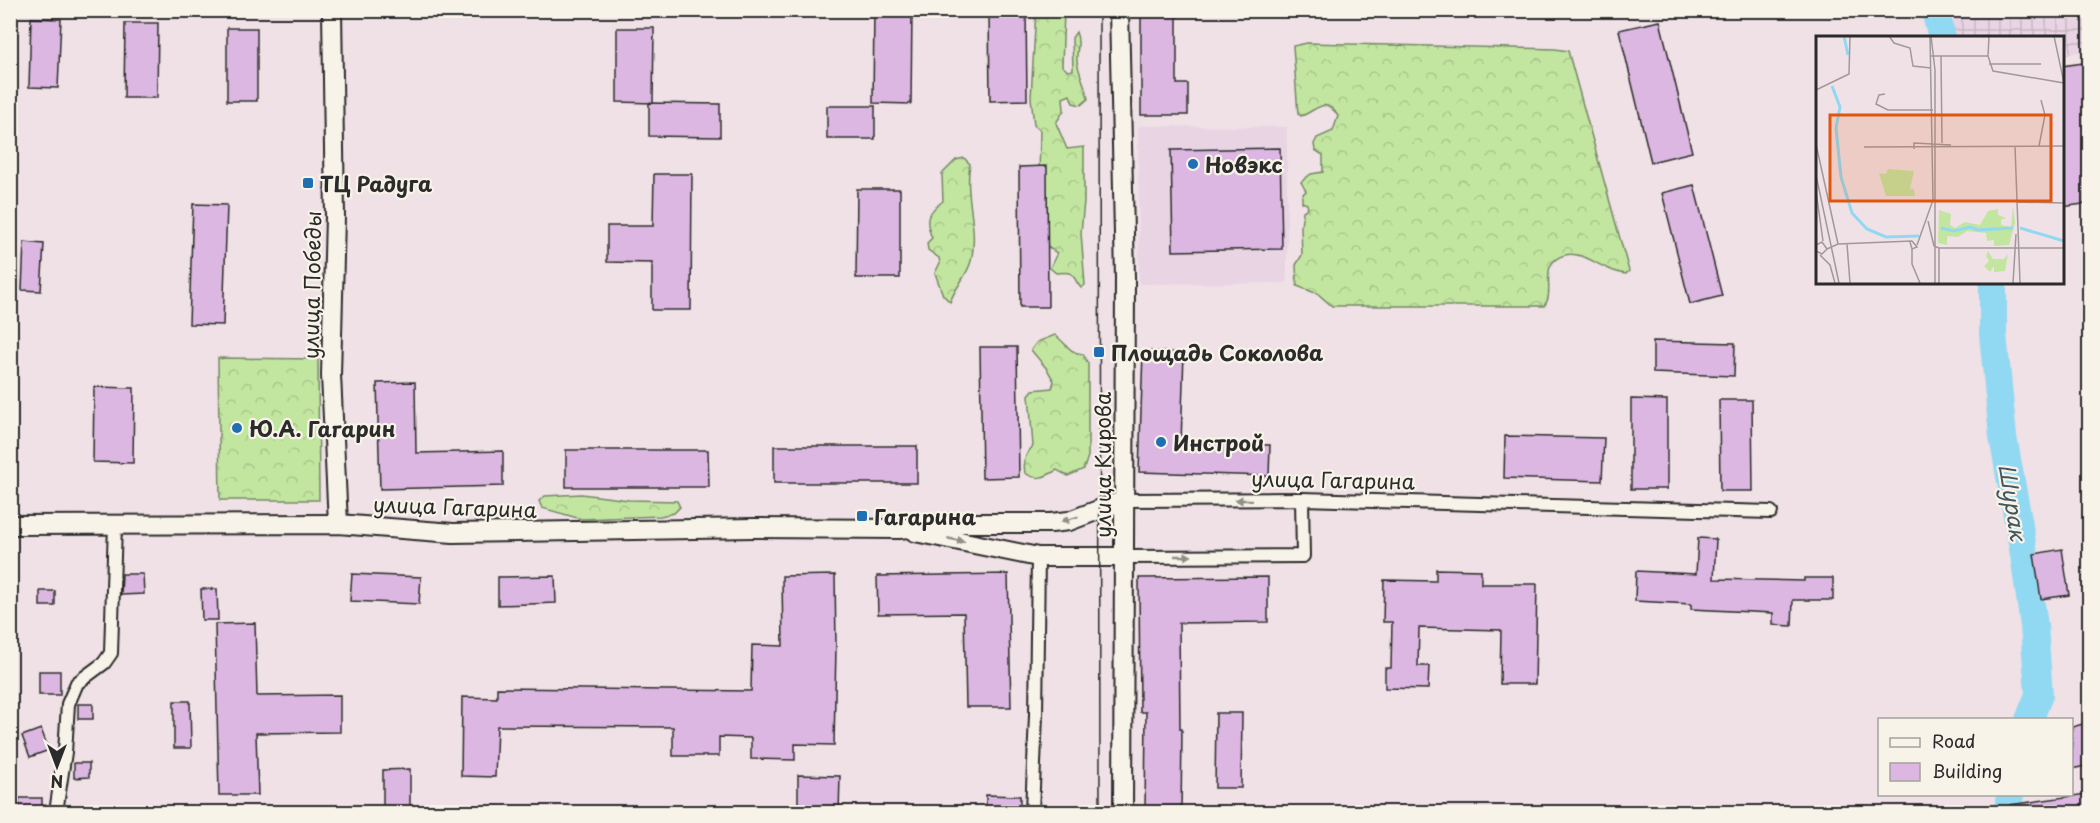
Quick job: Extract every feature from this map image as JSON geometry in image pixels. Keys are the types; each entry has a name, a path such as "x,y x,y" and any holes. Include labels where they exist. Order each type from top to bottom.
{"street":[{"name":"улица Победы","path":"332,10 335,217 331,375 338,524"},
{"name":"улица Кирова","path":"1119,10 1125,278 1123,813"},
{"name":"улица Гагарина","path":"10,525 338,524 453,533 753,528 899,529 953,523 1069,521 1125,500 1302,500 1771,512"},
{"name":"улица Гагарина","path":"899,529 1038,557 1303,556 1302,500"},
{"path":"56,813 65,752 68,704 77,683 104,663 111,653 115,524"},
{"path":"1032,813 1038,557"}],"shaded area":[{"path":"1945,11 2089,11 2089,50 2064,55 2064,36 1954,36"},
{"path":"1138,126 1287,127 1287,283 1139,284"}],"green space":[{"path":"1036,11 1064,11 1062,66 1068,71 1073,70 1072,38 1076,32 1078,65 1088,99 1081,105 1073,103 1070,95 1063,98 1064,110 1056,123 1067,149 1084,147 1084,201 1081,233 1085,285 1081,288 1071,273 1056,273 1050,268 1057,253 1049,248 1038,231 1040,130 1034,125 1031,97"},
{"path":"1307,43 1568,51 1629,271 1626,274 1618,272 1587,258 1572,254 1565,255 1551,264 1549,293 1544,306 1332,306 1318,294 1297,286 1296,265 1302,255 1303,211 1308,208 1307,204 1302,202 1302,195 1306,191 1301,182 1311,174 1323,172 1323,155 1315,150 1314,144 1317,138 1333,131 1338,116 1329,106 1325,105 1301,116 1298,114 1293,46"},
{"path":"964,158 970,164 969,188 973,249 969,266 950,302 943,295 935,273 940,263 939,258 928,250 927,243 932,238 928,221 933,209 943,201 942,174 956,160"},
{"path":"1055,335 1071,350 1083,354 1088,364 1088,456 1084,469 1068,476 1057,470 1045,476 1033,477 1025,473 1024,469 1025,458 1033,446 1029,395 1033,390 1052,388 1054,381 1031,350 1037,342"},
{"path":"218,358 318,359 319,500 220,500"},
{"path":"581,494 629,500 677,501 680,507 674,513 660,516 581,519 542,508 539,501 545,496"}],"building":[{"path":"989,10 1026,10 1027,100 990,101"},
{"path":"1141,10 1177,10 1177,84 1188,84 1188,115 1141,115"},
{"path":"874,11 912,12 911,104 873,103"},
{"path":"31,18 61,19 58,88 29,87"},
{"path":"1660,21 1692,152 1651,162 1619,30"},
{"path":"125,23 158,23 157,98 124,98"},
{"path":"227,28 257,28 257,101 227,101"},
{"path":"617,28 654,28 653,103 617,102"},
{"path":"2090,62 2090,203 2064,207 2064,66"},
{"path":"649,103 720,104 720,137 649,136"},
{"path":"827,106 875,106 875,139 827,139"},
{"path":"1280,148 1282,249 1173,251 1171,150"},
{"path":"1047,166 1048,307 1020,307 1019,167"},
{"path":"654,174 692,174 691,310 652,310 652,263 607,262 607,226 653,226"},
{"path":"1694,185 1722,296 1690,304 1662,193"},
{"path":"857,189 900,189 900,278 856,278"},
{"path":"193,204 227,205 223,325 189,324"},
{"path":"24,242 44,244 41,291 22,290"},
{"path":"1653,341 1735,343 1734,376 1653,373"},
{"path":"980,347 1017,347 1019,477 982,478"},
{"path":"1143,351 1184,353 1181,443 1270,445 1269,476 1139,472"},
{"path":"415,382 416,453 503,451 503,486 380,489 377,383"},
{"path":"94,387 134,388 133,463 93,462"},
{"path":"1631,399 1667,400 1667,489 1631,489"},
{"path":"1719,400 1752,400 1753,491 1720,491"},
{"path":"1505,436 1604,438 1602,481 1504,478"},
{"path":"774,446 917,446 917,483 774,483"},
{"path":"566,450 708,450 709,487 566,487"},
{"path":"1698,538 1716,539 1714,579 1804,581 1804,578 1833,578 1833,600 1793,600 1792,626 1773,625 1773,613 1691,609 1691,604 1635,601 1636,571 1696,574"},
{"path":"2062,549 2069,595 2041,599 2034,554"},
{"path":"1436,569 1481,570 1481,584 1537,584 1535,684 1500,684 1501,630 1419,628 1418,666 1429,666 1428,689 1385,688 1385,668 1391,668 1392,622 1383,622 1384,580 1436,581"},
{"path":"122,574 143,574 144,594 121,595"},
{"path":"352,574 421,577 419,604 350,601"},
{"path":"1008,574 1011,707 966,707 964,613 878,614 877,576"},
{"path":"835,575 834,745 795,744 795,760 751,759 751,738 719,737 719,756 673,756 673,727 497,726 495,777 461,776 462,697 497,698 497,688 751,691 752,645 783,646 782,576"},
{"path":"555,576 556,603 498,605 498,577"},
{"path":"1268,577 1268,622 1179,623 1180,729 1182,729 1181,813 1145,813 1146,712 1140,712 1139,578"},
{"path":"201,589 217,589 218,620 202,620"},
{"path":"40,591 55,591 55,606 40,606"},
{"path":"255,623 257,696 340,695 340,732 256,733 258,795 219,795 215,624"},
{"path":"39,671 60,671 60,695 39,695"},
{"path":"174,701 190,701 191,748 174,748"},
{"path":"78,704 93,704 93,719 78,719"},
{"path":"1216,713 1242,713 1241,788 1215,788"},
{"path":"2090,722 2090,765 2073,769 2073,727"},
{"path":"41,729 49,750 30,757 22,736"},
{"path":"74,763 89,763 89,777 74,778"},
{"path":"410,769 410,813 383,813 383,770"},
{"path":"798,775 840,776 839,813 798,813"},
{"path":"2086,794 2088,813 2011,813 2010,805"},
{"path":"986,795 1020,796 1020,813 986,813"},
{"path":"19,798 42,798 42,813 19,813"}],"waterway":[{"name":"Шурак","path":"1935,10 1942,36"},
{"name":"Шурак","path":"1993,284 1993,334 2003,437 2034,626 2039,695 2030,718"},
{"name":"Шурак","path":"2008,812 2010,796"}],"tram line":[{"path":"1099,10 1100,812"}],"place":[{"name":"Новэкс","path":"1193,164"},
{"name":"ТЦ Радуга","path":"308,183"},
{"name":"Площадь Соколова","path":"1099,352"},
{"name":"Ю.А. Гагарин","path":"237,428"},
{"name":"Инстрой","path":"1161,442"},
{"name":"Гагарина","path":"862,516"}]}
